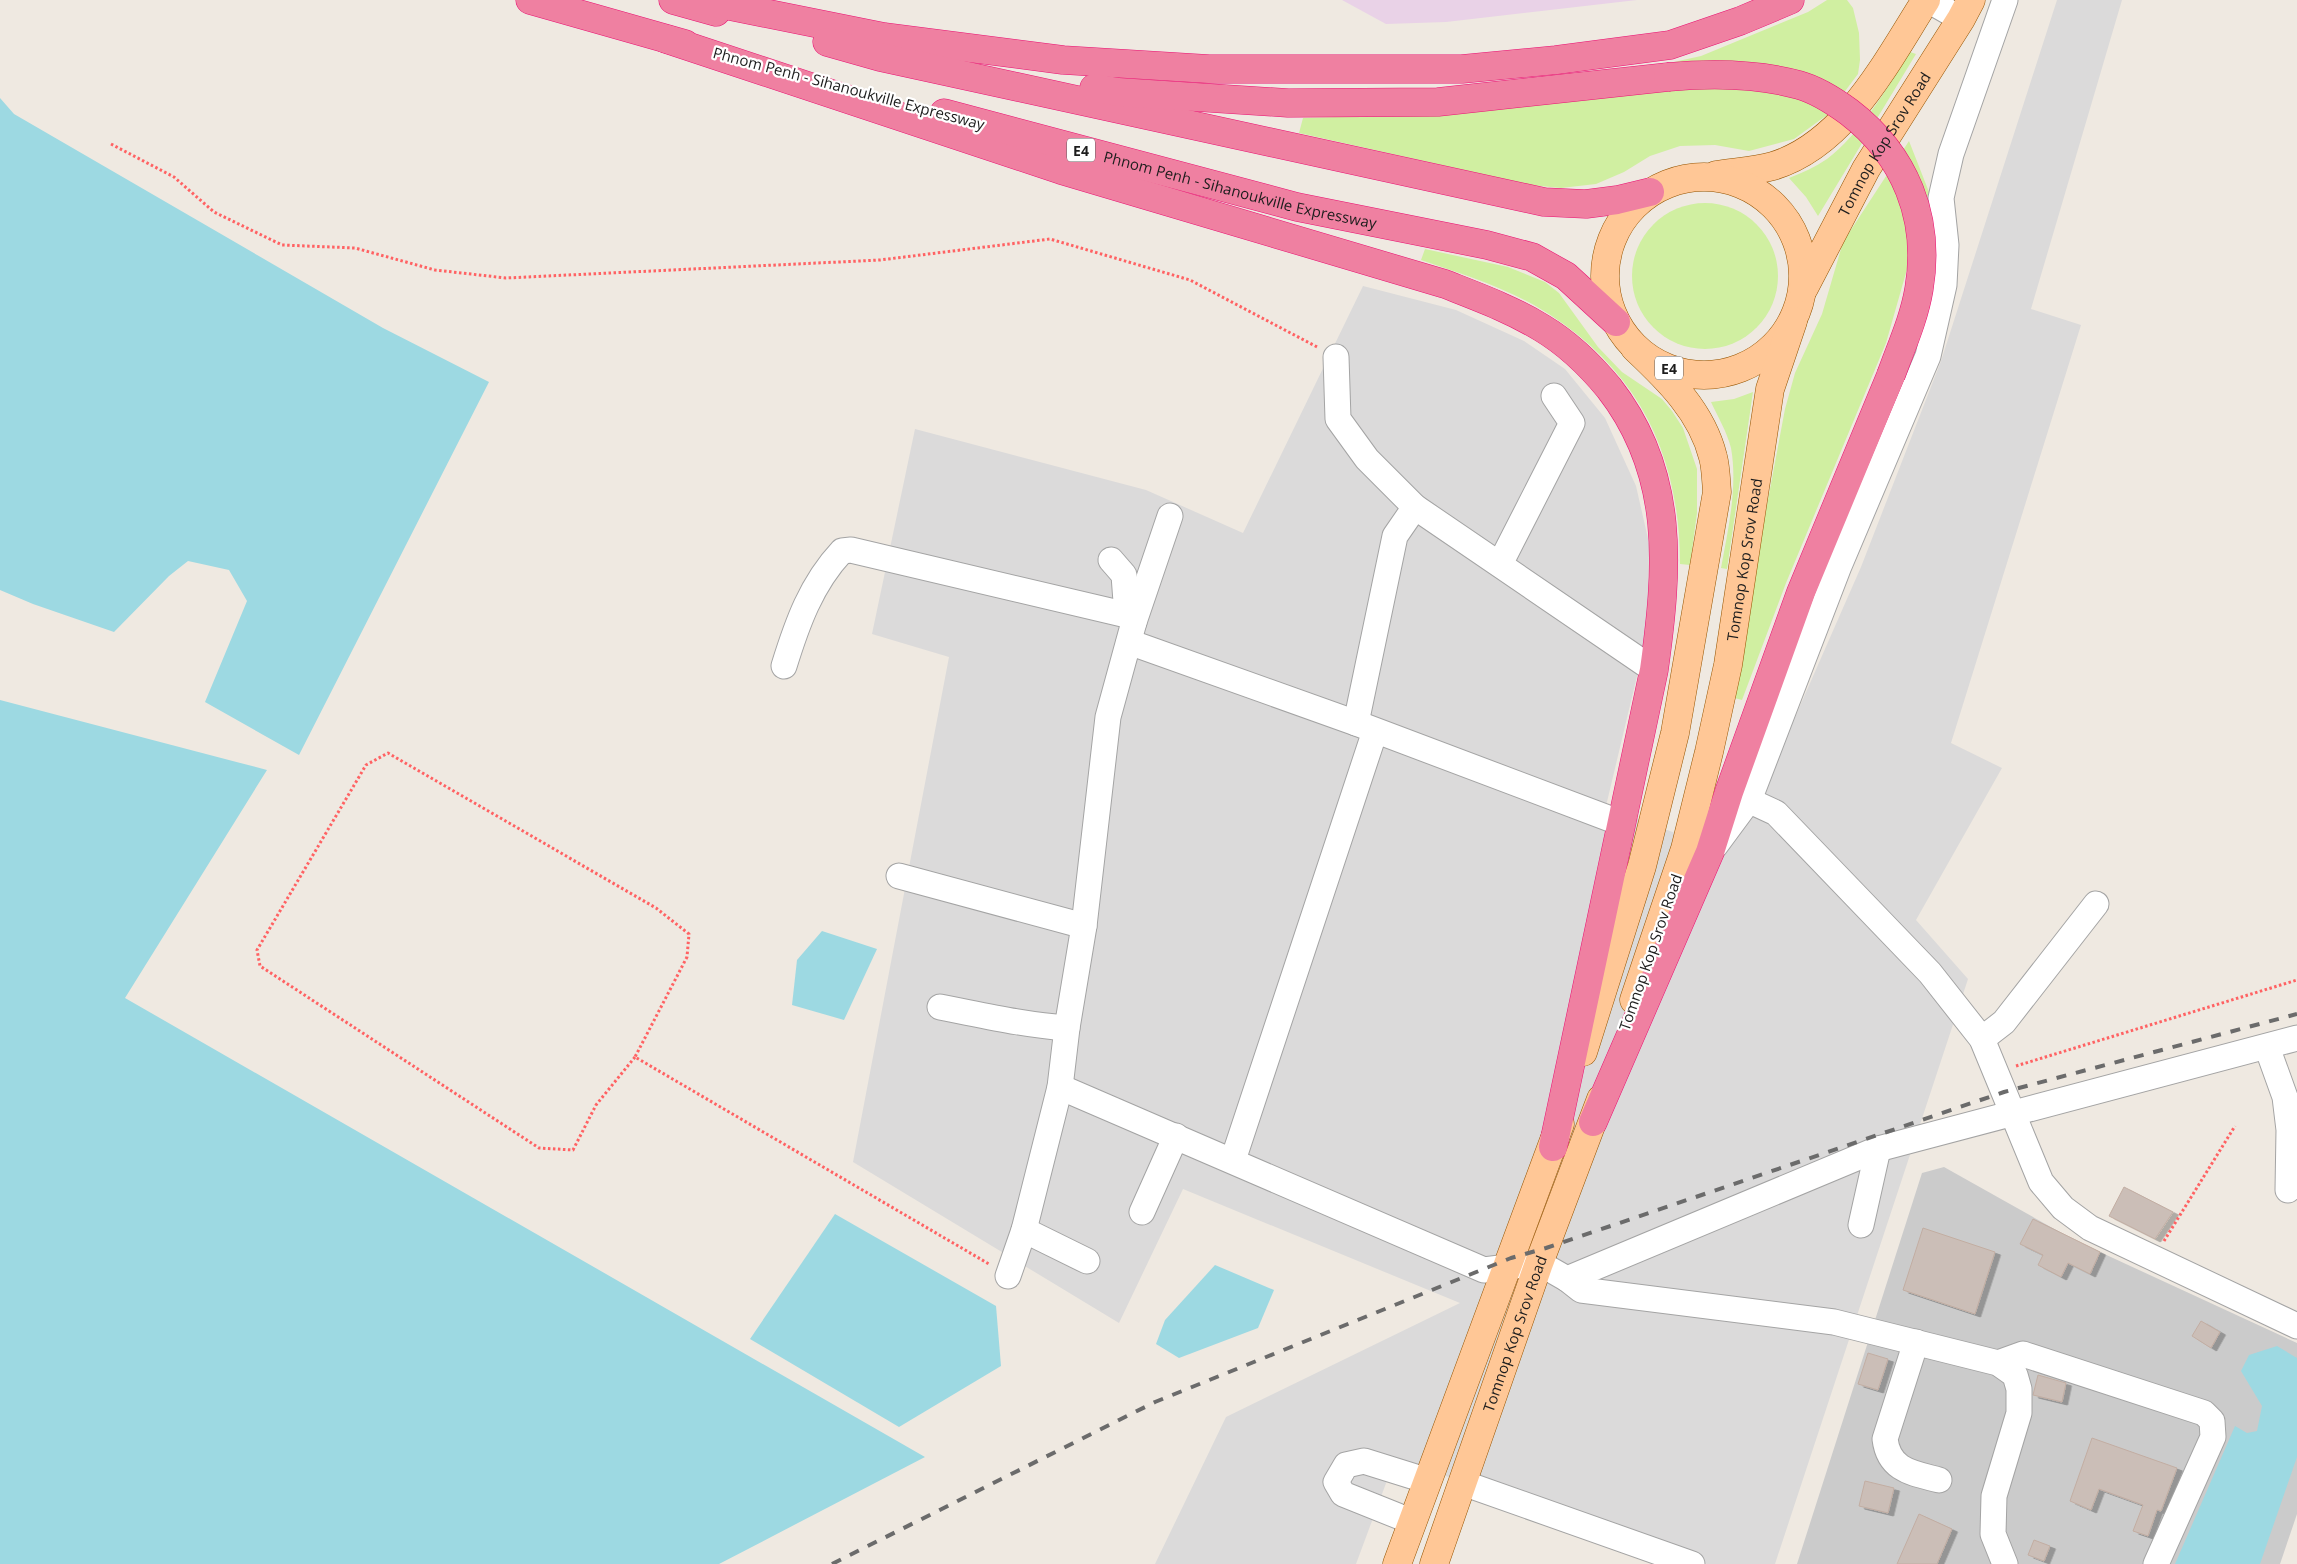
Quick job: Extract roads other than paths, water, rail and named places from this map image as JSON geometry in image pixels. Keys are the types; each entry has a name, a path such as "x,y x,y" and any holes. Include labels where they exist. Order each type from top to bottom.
{"highway":[{"name":"Phnom Penh - Sihanoukville Expressway","path":"530,0 666,39 1297,207 1487,245 1532,257 1566,276 1616,322"},
{"name":"E4","path":"673,0 880,57 1544,202 1586,204 1650,192"},
{"path":"700,0 884,37 1063,60 1209,69 1462,69 1556,60 1670,45 1740,21 1790,0"},
{"path":"666,39 1061,170 1445,284 1504,307 1543,328 1573,350 1598,376 1622,406 1640,438 1652,472 1661,511 1664,548 1663,604 1654,670 1553,1146"},
{"path":"880,57 1118,92 1288,103 1438,102 1668,77 1701,75 1759,76 1801,86 1833,100 1863,123 1890,153 1905,177 1918,215 1922,252 1919,289 1909,328 1801,592 1739,796 1710,852 1593,1122"}],"main road":[{"path":"1705,176 1773,166 1811,148 1837,127 1872,83 1927,0"},
{"name":"Tomnop Kop Srov Road","path":"1802,292 1866,169 1966,9"},
{"name":"E4","path":"1705,176 1738,182 1768,200 1790,226 1802,258 1802,292 1793,321 1775,346 1763,355 1750,364 1721,374 1690,374 1661,365 1635,348 1616,322 1606,294 1604,265 1612,236 1627,211 1650,192 1676,180 1705,176"},
{"name":"Tomnop Kop Srov Road","path":"1434,1564 1539,1263 1593,1122 1690,832 1728,665 1770,390 1793,321"},
{"name":"Tomnop Kop Srov Road","path":"1397,1564 1553,1146 1640,876 1675,733 1717,492 1714,457 1698,420 1676,387 1635,348"}],"street":[{"path":"1927,0 1966,9"},
{"path":"2005,0 1949,162 1941,198 1946,245 1944,285 1928,356 1739,796 1776,813 1930,973 1982,1039 2041,1182 2064,1208 2090,1228 2297,1326"},
{"path":"1336,357 1338,419 1367,459 1415,507 1654,670"},
{"path":"1500,564 1572,423 1554,396"},
{"path":"1232,1160 1365,727 1395,536 1415,507"},
{"path":"1008,1276 1024,1230 1060,1087 1067,1028 1084,926 1108,717 1130,626 1170,516"},
{"path":"784,666 800,616 817,584 842,551 851,550 1130,626 1365,727 1621,823"},
{"path":"1111,560 1124,575 1130,626"},
{"path":"899,876 1084,926"},
{"path":"1982,1039 2004,1022 2096,904"},
{"path":"940,1008 1019,1021 1032,1026 1067,1028"},
{"path":"1567,1279 1878,1149 2297,1038"},
{"path":"2267,1046 2285,1097 2289,1130 2288,1190"},
{"path":"1060,1087 1484,1270 1507,1269 1539,1263 1567,1279 1581,1290 1834,1322 1998,1363 2015,1375 2018,1389 2019,1413 1994,1496 1993,1534 2005,1564"},
{"path":"1142,1212 1176,1136"},
{"path":"1861,1225 1878,1149"},
{"path":"1024,1230 1087,1261"},
{"path":"1916,1342 1885,1439 1887,1453 1894,1463 1906,1470 1939,1480"},
{"path":"1998,1363 2023,1354 2204,1413 2212,1421 2213,1437 2156,1564"},
{"path":"1413,1522 1343,1494 1336,1482 1346,1465 1364,1461 1428,1481"},
{"path":"1463,1483 1692,1564"}],"water":[{"path":"0,98 14,114 383,328 489,382 299,755 205,702 247,601 229,570 188,561 169,576 114,632 33,604 0,590"},
{"path":"0,700 267,770 125,998 925,1457 719,1564 0,1564"},
{"path":"822,931 877,949 844,1020 792,1005 797,960"},
{"path":"835,1214 996,1306 1001,1366 899,1427 750,1339"},
{"path":"1215,1265 1274,1290 1258,1328 1179,1358 1156,1344 1165,1320"},
{"path":"2277,1346 2297,1358 2297,1457 2260,1564 2175,1564 2235,1426 2247,1433 2257,1431 2262,1406 2241,1371 2249,1355"}],"railway":[{"path":"832,1564 1155,1402 1511,1258 1546,1248 2004,1092 2297,1014"}]}
